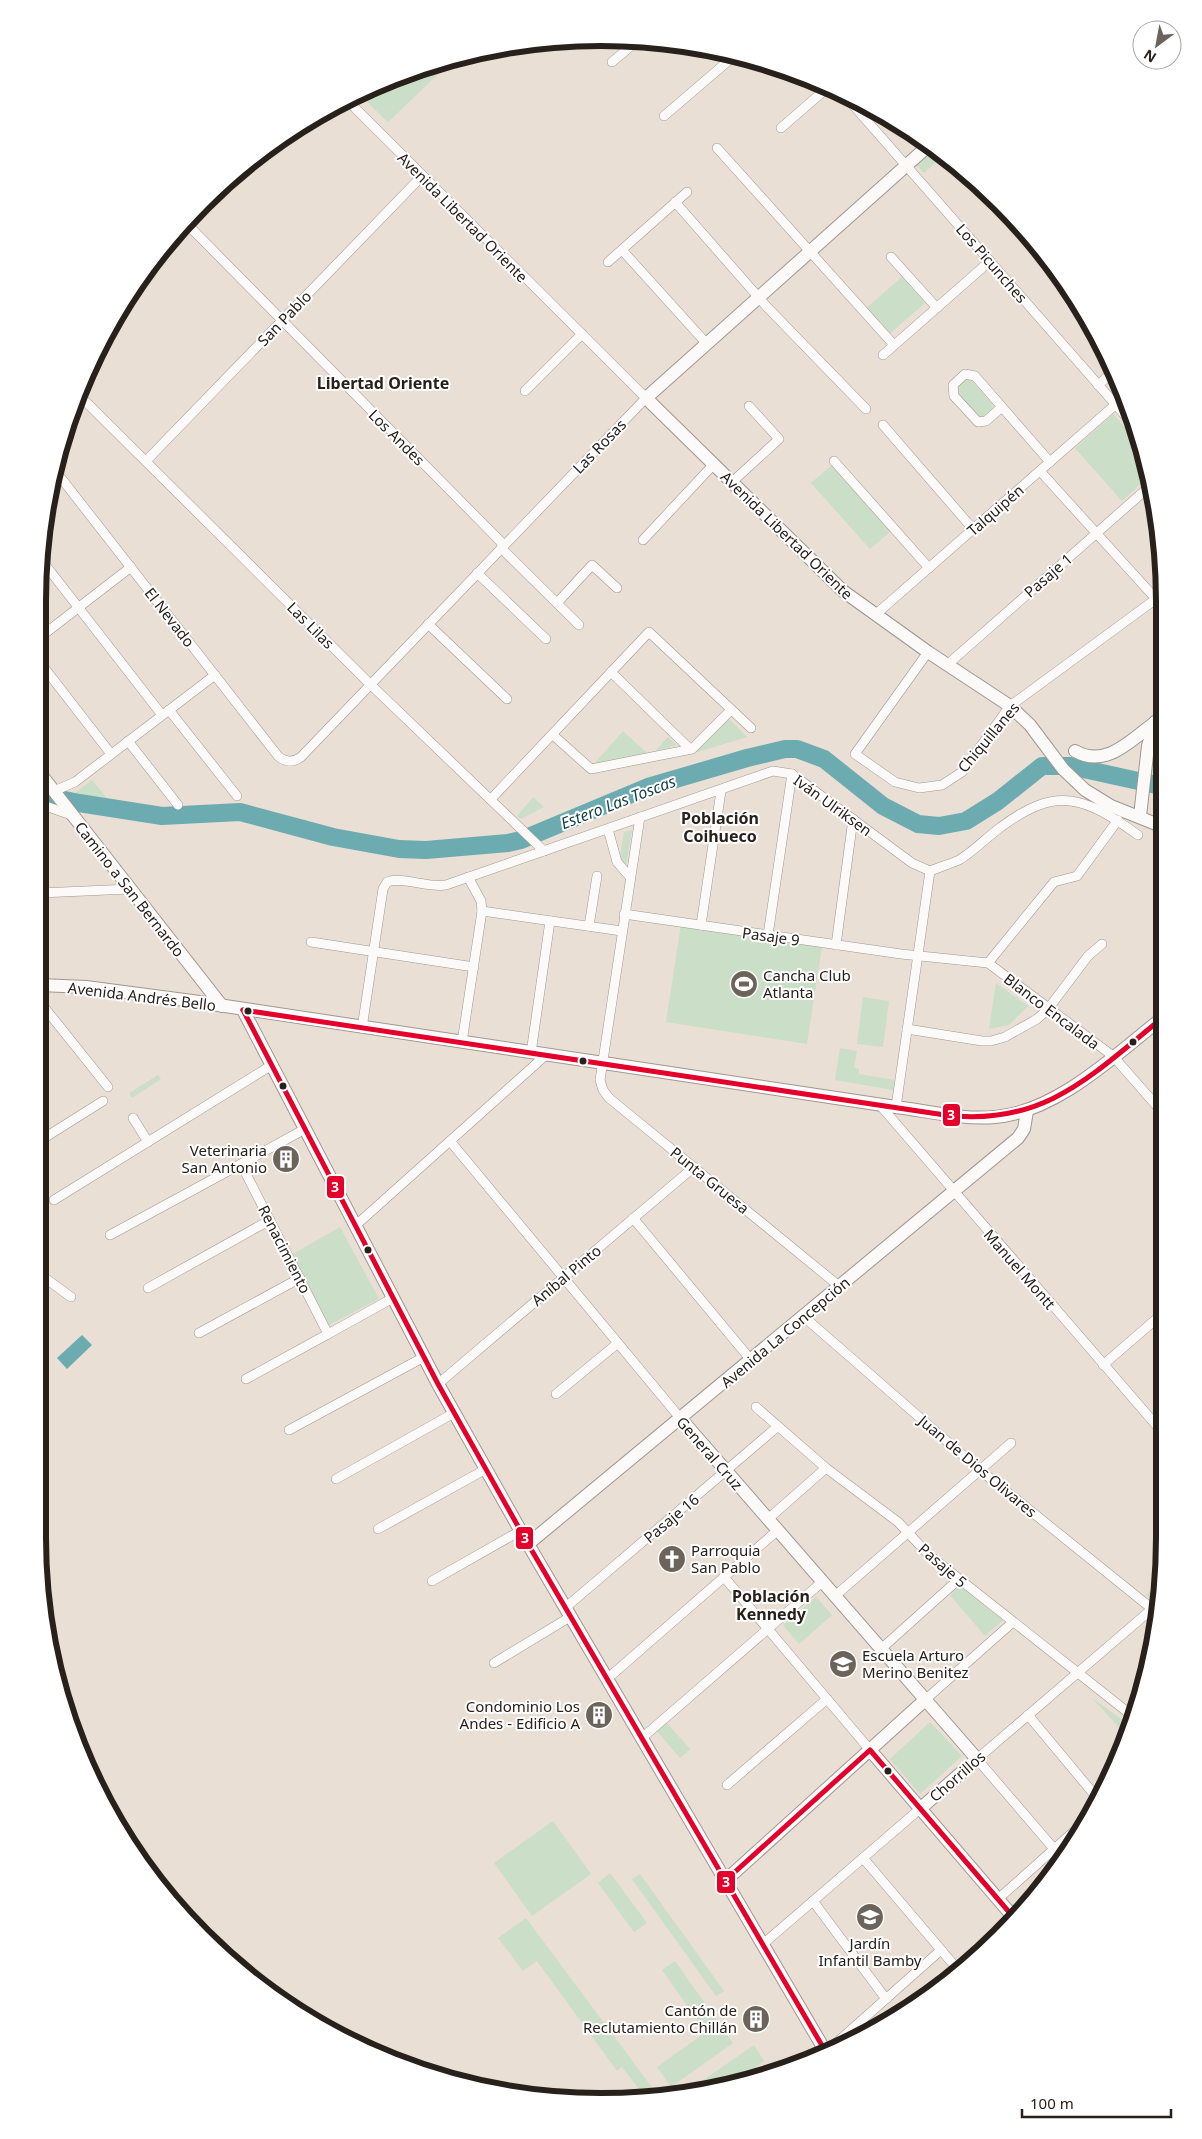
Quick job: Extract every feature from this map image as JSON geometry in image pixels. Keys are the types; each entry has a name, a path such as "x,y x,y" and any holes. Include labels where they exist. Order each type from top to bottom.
{"street":[{"path":"612,62 630,47"},
{"path":"664,116 728,61"},
{"path":"781,128 822,92"},
{"name":"Avenida Libertad Oriente","path":"352,105 731,483 827,576 875,615 1010,706 1030,725 1063,769 1085,790 1111,806 1120,815 1140,816 1156,824"},
{"name":"Los Picunches","path":"858,110 1123,413"},
{"path":"717,148 894,345"},
{"name":"Las Rosas","path":"289,761 301,757 646,398 924,150"},
{"name":"San Pablo","path":"146,461 422,176"},
{"path":"608,262 686,192"},
{"path":"675,202 759,297 866,409"},
{"name":"Los Andes","path":"191,228 579,625"},
{"path":"622,250 707,344"},
{"path":"891,257 937,308"},
{"path":"883,355 990,261"},
{"path":"525,391 582,334"},
{"path":"1002,408 986,421 978,422 954,396 953,385 962,375 973,375 1050,462"},
{"path":"1098,386 1108,376"},
{"name":"Las Lilas","path":"84,399 370,684 544,851"},
{"name":"Talquipén","path":"875,615 1115,405"},
{"path":"731,483 779,438 748,406"},
{"path":"883,426 973,529"},
{"path":"834,461 928,568"},
{"path":"643,540 713,465"},
{"path":"1040,471 1156,595"},
{"name":"El Nevado","path":"60,477 278,756 289,761"},
{"name":"Pasaje 1","path":"947,665 1145,491"},
{"path":"557,603 592,565 617,588"},
{"path":"47,567 78,608 237,796"},
{"path":"46,633 131,567"},
{"path":"477,573 546,639"},
{"name":"Chiquillanes","path":"928,652 855,754 895,782 919,788 942,785 962,772 1010,706 1156,599"},
{"path":"428,624 507,698"},
{"path":"491,799 649,632 751,728"},
{"path":"46,670 111,754"},
{"path":"610,672 690,749"},
{"path":"56,794 128,742 215,674"},
{"path":"553,735 591,769 690,749 731,710"},
{"path":"1075,750 1090,757 1105,756 1156,721"},
{"path":"1140,816 1146,770 1154,747 1156,734"},
{"path":"128,742 178,805"},
{"name":"Iván Ulriksen","path":"373,952 383,890 387,882 395,880 438,886 773,771 792,774 912,863 930,871"},
{"path":"768,935 792,774"},
{"name":"Camino a San Bernardo","path":"46,781 222,1006"},
{"path":"701,925 721,790"},
{"path":"896,1107 930,871 959,860 1025,810 1040,803 1056,800 1076,801 1120,815 1138,834"},
{"path":"46,806 71,813"},
{"path":"918,955 988,963 1054,882 1077,876 1120,815"},
{"name":"Punta Gruesa","path":"640,817 600,1080 606,1094 839,1286"},
{"path":"836,945 853,819"},
{"path":"608,829 617,862 630,877"},
{"path":"589,926 597,876"},
{"path":"462,1042 482,910 481,901 468,877"},
{"path":"46,893 130,889"},
{"path":"482,910 622,931"},
{"name":"Pasaje 9","path":"624,914 918,955"},
{"path":"531,1053 550,921"},
{"path":"312,942 474,967"},
{"path":"907,1030 991,1041 1016,1031 1037,1019 1048,1009 1088,956 1102,944"},
{"path":"362,1028 373,952"},
{"name":"Blanco Encalada","path":"988,963 1113,1056 1156,1105"},
{"name":"Avenida Andrés Bello","path":"46,986 86,987 222,1006 896,1107 982,1118 1027,1110 1058,1096 1156,1023"},
{"path":"46,1010 108,1087"},
{"path":"243,1010 454,1413 520,1531 822,2047"},
{"path":"356,1226 546,1055"},
{"path":"54,1200 272,1065"},
{"path":"46,1137 103,1100"},
{"name":"Manuel Montt","path":"878,1104 1156,1425"},
{"name":"Avenida La Concepción","path":"528,1544 1018,1138 1024,1130 1027,1110"},
{"path":"133,1118 148,1142"},
{"path":"110,1235 305,1129"},
{"name":"General Cruz","path":"450,1141 680,1419 977,1759"},
{"name":"Renacimiento","path":"241,1164 328,1334"},
{"name":"Aníbal Pinto","path":"438,1384 694,1167"},
{"path":"633,1218 751,1360"},
{"path":"148,1288 270,1220"},
{"path":"199,1332 300,1278"},
{"path":"46,1279 71,1297"},
{"path":"246,1379 393,1298"},
{"name":"Juan de Dios Olivares","path":"803,1316 980,1470 1151,1608"},
{"path":"1103,1365 1156,1319"},
{"path":"556,1394 618,1343"},
{"path":"289,1430 424,1357"},
{"name":"Pasaje 5","path":"756,1407 777,1428 910,1534 929,1555 1127,1712"},
{"path":"336,1479 454,1413"},
{"name":"Pasaje 16","path":"568,1612 777,1428"},
{"path":"835,1596 910,1534 1011,1443"},
{"path":"768,1519 826,1468"},
{"path":"378,1530 486,1469"},
{"path":"607,1680 778,1530"},
{"path":"432,1581 520,1531"},
{"path":"724,1577 1010,1913"},
{"path":"881,1649 959,1579"},
{"path":"642,1738 822,1582"},
{"path":"494,1663 568,1612"},
{"name":"Chorrillos","path":"762,1944 1076,1673 1151,1613"},
{"path":"726,1880 1013,1622"},
{"path":"727,1785 827,1699"},
{"path":"1028,1715 1093,1793"},
{"path":"977,1759 1055,1850"},
{"path":"998,1899 1066,1840"},
{"path":"862,1858 954,1965"},
{"path":"813,1900 886,1999"},
{"path":"844,2037 941,1950"}],"green space":[{"path":"443,70 388,122 364,99 389,88"},
{"path":"925,151 938,160 924,173 914,162"},
{"path":"902,277 925,303 888,335 865,309"},
{"path":"965,379 971,380 992,404 993,408 982,418 977,416 956,393 956,387"},
{"path":"1113,414 1129,432 1143,482 1122,501 1075,448"},
{"path":"832,465 891,531 870,549 811,483"},
{"path":"728,718 747,737 691,754"},
{"path":"623,731 647,753 593,765"},
{"path":"668,737 677,745 655,751"},
{"path":"1153,753 1156,754 1156,776 1149,774"},
{"path":"92,780 110,802 74,794"},
{"path":"533,797 544,807 521,819 517,816"},
{"path":"632,830 626,866 619,862 624,832"},
{"name":"Cancha Club Atlanta","path":"681,924 822,946 807,1044 666,1022"},
{"path":"996,983 1028,1006 1009,1025 989,1029"},
{"path":"863,997 889,1001 883,1047 857,1044"},
{"path":"840,1048 857,1051 854,1068 859,1069 859,1074 895,1080 893,1090 835,1080"},
{"path":"158,1075 161,1079 132,1098 129,1093"},
{"path":"340,1227 379,1299 327,1326 291,1255"},
{"path":"960,1585 1003,1620 985,1636 950,1595"},
{"path":"1153,1589 1152,1600 1146,1595"},
{"path":"816,1597 832,1615 799,1644 783,1625"},
{"path":"1092,1698 1124,1721 1121,1730"},
{"path":"666,1722 690,1749 680,1758 656,1730"},
{"path":"930,1722 962,1756 920,1794 890,1759"},
{"path":"553,1821 591,1874 532,1916 494,1863"},
{"path":"610,1873 647,1923 634,1932 598,1883"},
{"path":"640,1874 724,1991 716,1996 632,1879"},
{"path":"526,1918 654,2090 635,2092 639,2089 622,2067 617,2071 537,1961 523,1971 498,1938"},
{"path":"675,1961 733,2043 671,2087 657,2067 706,2032 662,1970"},
{"path":"754,2045 764,2061 748,2073 698,2084"}],"water":[{"path":"82,1335 92,1345 67,1369 57,1358"}],"waterway":[{"name":"Estero Las Toscas","path":"46,796 162,816 240,812 333,837 399,849 426,850 508,843 521,840 648,787 785,749 797,749 824,759 883,806 918,824 939,826 966,821 998,801 1042,766 1070,766 1156,785"}],"transit line":[{"name":"3","path":"243,1010 438,1384 528,1544 823,2047"},
{"name":"3","path":"243,1010 945,1115 980,1117 1010,1113 1038,1105 1064,1093 1112,1060 1156,1023"},
{"name":"3","path":"726,1880 870,1750 1010,1913"}],"place":[{"name":"Cancha Club Atlanta","path":"744,984"},
{"name":"Veterinaria San Antonio","path":"286,1159"},
{"name":"Parroquia San Pablo","path":"672,1559"},
{"name":"Escuela Arturo Merino Benitez","path":"843,1664"},
{"name":"Condominio Los Andes - Edificio A","path":"599,1715"},
{"name":"Jardín Infantil Bamby","path":"870,1917"},
{"name":"Cantón de Reclutamiento Chillán","path":"756,2019"}],"district":[{"name":"Libertad Oriente","path":"383,383"},
{"name":"Población Coihueco","path":"720,827"},
{"name":"Población Kennedy","path":"771,1605"}]}
